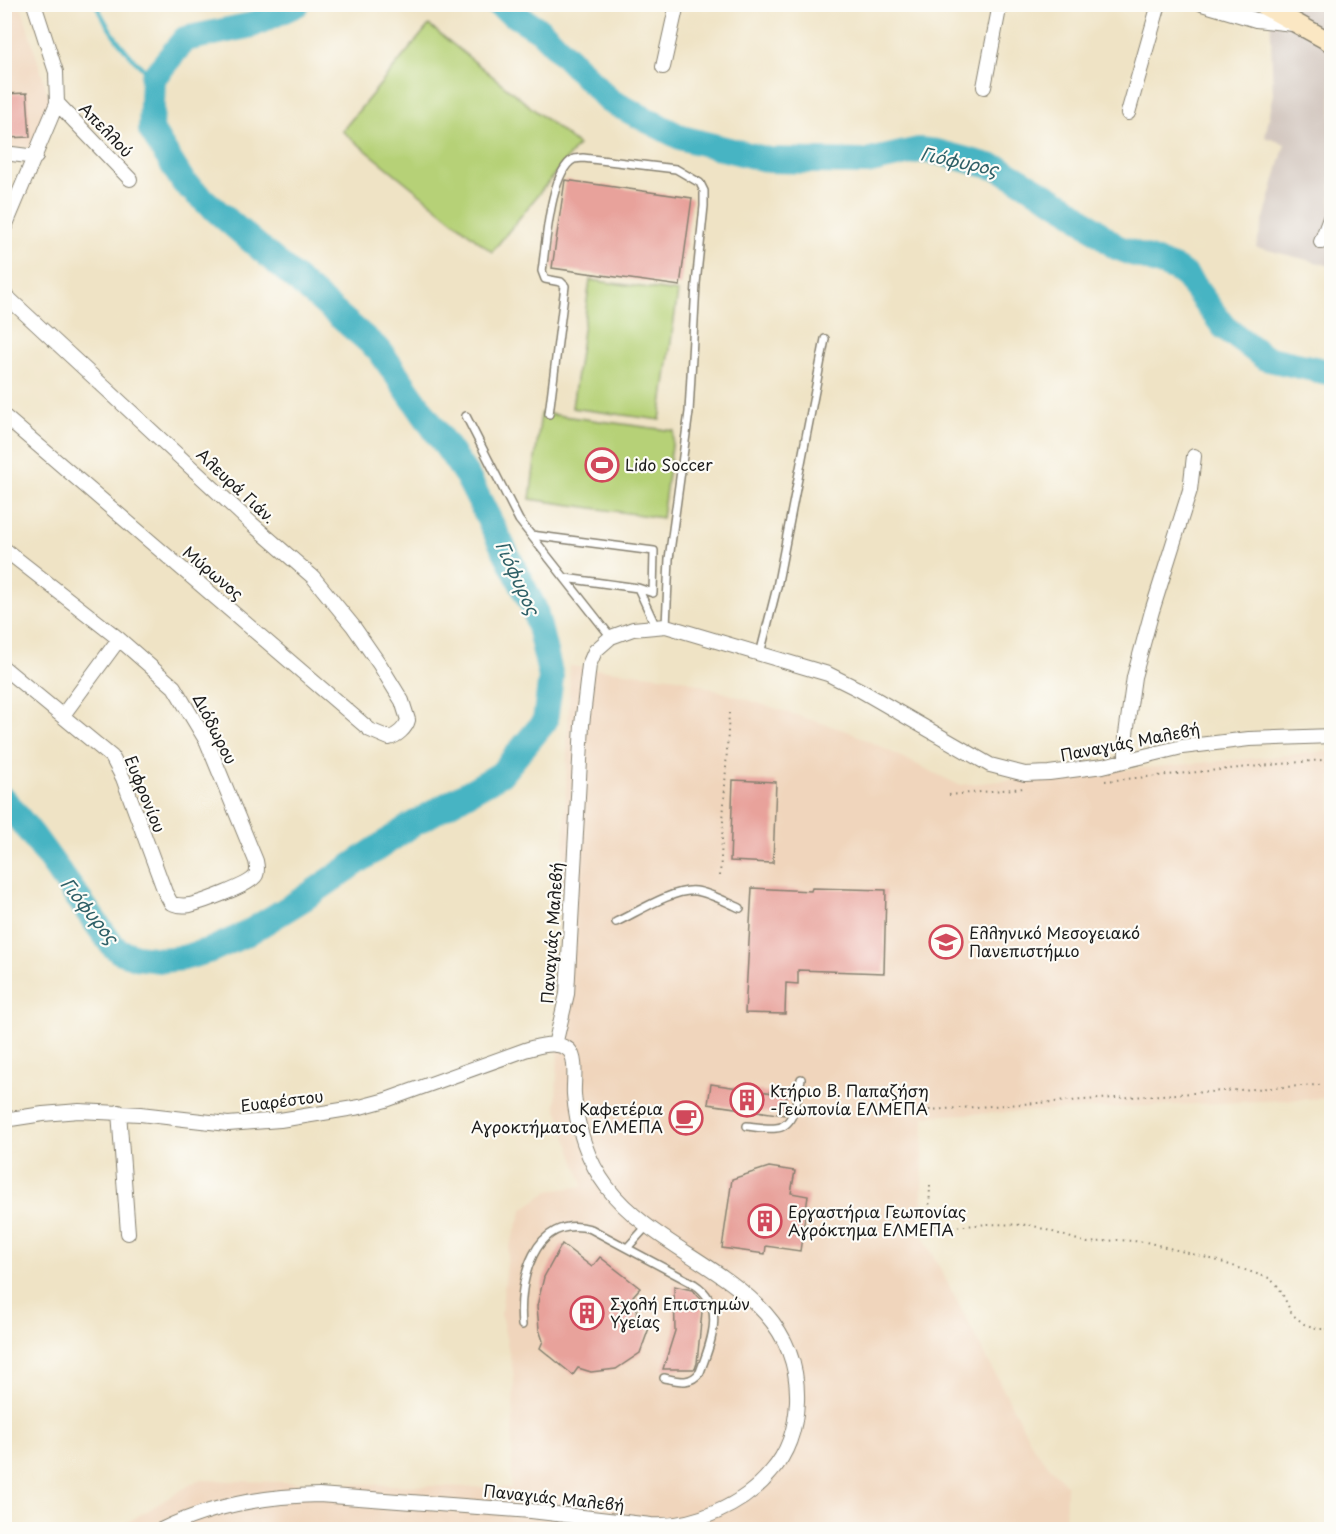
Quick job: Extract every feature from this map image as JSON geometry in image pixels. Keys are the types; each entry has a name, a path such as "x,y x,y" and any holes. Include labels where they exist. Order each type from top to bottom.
{"street":[{"path":"4,229 57,103 56,72 34,4"},
{"path":"663,68 677,4"},
{"path":"984,87 1000,4"},
{"path":"1128,113 1159,4"},
{"path":"1202,4 1256,20 1298,25"},
{"path":"1261,4 1332,43"},
{"name":"Απελλού","path":"57,103 130,179"},
{"path":"4,153 36,157"},
{"path":"1321,242 1332,213"},
{"name":"Αλευρά Γιάν.","path":"4,294 252,524 313,577 365,643 402,701 408,720 404,728"},
{"name":"Μύρωνος","path":"4,416 370,730 389,738 404,728"},
{"path":"1126,760 1126,734 1134,677 1190,490 1194,456"},
{"name":"Διόδωρου","path":"4,549 119,639 174,687 207,742 257,866 256,876 246,883 198,903 175,905"},
{"name":"Παναγιάς Μαλεβή","path":"161,1530 194,1515 226,1505 248,1500 302,1495 531,1511 661,1526 677,1525 697,1519 740,1499 768,1476 781,1458 789,1442 795,1417 797,1390 790,1354 776,1328 751,1298 717,1272 647,1226 615,1196 603,1181 593,1163 576,1113 571,1054 555,1045 567,994 582,725 589,665 595,651 611,637 633,629 661,627 828,674 990,765 1025,774 1049,773 1193,746 1249,739 1332,736"},
{"path":"63,715 119,639"},
{"name":"Ευφρονίου","path":"4,668 112,757 123,778 165,892 175,905"},
{"name":"Ευαρέστου","path":"4,1120 66,1111 119,1112 228,1124 280,1120 360,1107 386,1100 525,1050 542,1045 555,1045"},
{"path":"119,1112 128,1233"}],"lane":[{"path":"549,414 565,286 561,282 545,279 542,271 553,194 564,169 574,159 583,158 676,169 690,176 700,183 704,191 704,206 696,284 689,412 661,627"},
{"path":"760,654 777,587 825,339"},
{"path":"466,416 519,520 611,637"},
{"path":"531,535 654,551 653,593 638,588 565,578"},
{"path":"638,588 661,627"},
{"path":"616,922 688,891 700,892 740,908"},
{"path":"747,1126 778,1128 786,1125 792,1118 801,1079"},
{"path":"522,1325 521,1297 526,1275 530,1262 547,1236 558,1229 580,1226 597,1231 702,1289 713,1304 713,1327 697,1377 688,1381 664,1378"},
{"path":"627,1248 647,1226"}],"path":[{"path":"720,876 729,713"},
{"path":"1100,781 1322,760 1332,763"},
{"path":"948,795 1030,788"},
{"path":"929,1110 1332,1084"},
{"path":"930,1185 928,1215 932,1222 940,1228 988,1224 1031,1225 1087,1243 1118,1240 1146,1242 1215,1260 1269,1278 1279,1287 1292,1314 1304,1324 1319,1329 1332,1329"}],"shaded area":[{"path":"1270,5 1331,5 1331,266 1256,247 1285,144 1265,137 1273,98"},
{"path":"4,6 22,9 51,104 30,148 5,148"},
{"name":"Ελληνικό Μεσογειακό Πανεπιστήμιο","path":"570,666 678,678 850,732 959,785 1331,751 1331,1098 924,1116 921,1232 1035,1450 1066,1485 1065,1529 115,1530 198,1480 511,1488 514,1376 501,1314 509,1248 523,1209 549,1191 583,1186 556,1106"}],"green space":[{"path":"429,25 578,145 492,252 342,131"},
{"path":"590,280 678,292 660,420 572,408"},
{"name":"Lido Soccer","path":"541,413 674,431 662,518 530,499"}],"building":[{"path":"27,93 30,137 4,138 4,94"},
{"path":"565,180 692,198 680,286 552,268"},
{"path":"733,780 776,782 773,863 730,861"},
{"path":"752,888 811,891 812,888 886,890 884,973 798,970 798,984 786,983 785,1014 745,1013"},
{"name":"Κτήριο Β. Παπαζήση -Γεωπονία ΕΛΜΕΠΑ","path":"711,1084 787,1095 784,1115 708,1104"},
{"name":"Εργαστήρια Γεωπονίας Αγρόκτημα ΕΛΜΕΠΑ","path":"769,1167 795,1171 791,1193 808,1196 800,1251 766,1246 765,1254 722,1248 732,1179"},
{"name":"Σχολή Επιστημών Υγείας","path":"562,1244 592,1267 600,1257 640,1288 633,1296 637,1305 636,1319 650,1320 649,1328 640,1353 616,1369 591,1372 578,1368 573,1375 540,1348 543,1341 539,1329 537,1306 544,1277"},
{"name":"Σχολή Επιστημών Υγείας","path":"674,1286 692,1290 703,1301 695,1369 663,1369 675,1331"}],"waterway":[{"path":"96,4 107,25 121,44 153,78"},
{"name":"Γιόφυρος","path":"4,800 34,837 112,945 119,951 136,957 161,960 183,958 211,950 246,934 303,899 410,826 501,774 545,721 551,677 535,610 467,476 380,351 184,183 151,130 153,78 185,39 252,25 297,4"},
{"name":"Γιόφυρος","path":"497,4 541,31 610,101 682,138 769,160 866,162 919,150 937,152 1001,169 1069,209 1116,247 1176,269 1186,276 1224,327 1265,358 1332,373"}],"place":[{"name":"Lido Soccer","path":"602,465"},
{"name":"Ελληνικό Μεσογειακό Πανεπιστήμιο","path":"946,942"},
{"name":"Κτήριο Β. Παπαζήση -Γεωπονία ΕΛΜΕΠΑ","path":"747,1100"},
{"name":"Καφετέρια Αγροκτήματος ΕΛΜΕΠΑ","path":"686,1118"},
{"name":"Εργαστήρια Γεωπονίας Αγρόκτημα ΕΛΜΕΠΑ","path":"765,1221"},
{"name":"Σχολή Επιστημών Υγείας","path":"587,1313"}]}
